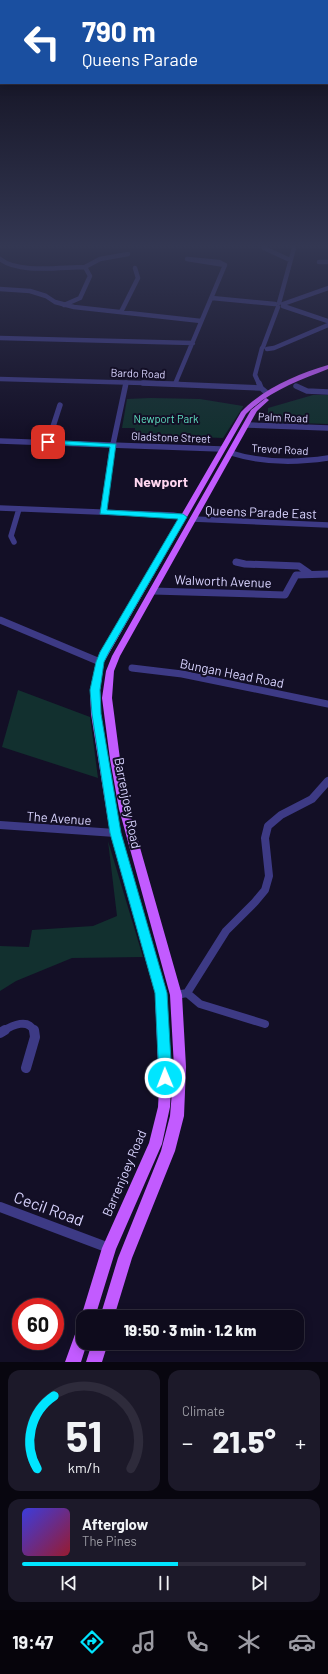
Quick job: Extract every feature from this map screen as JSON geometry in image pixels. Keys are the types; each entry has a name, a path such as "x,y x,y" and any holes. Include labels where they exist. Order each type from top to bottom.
{"main road":[{"name":"Barrenjoey Road","path":"109,1310 125,1258 168,1151 177,1116 182,994 124,809 107,698 106,664 153,591 254,410 296,383 328,367"},
{"name":"Barrenjoey Road","path":"90,1310 110,1248 149,1160 160,1128 165,1089 163,1006 154,965 116,833 96,714 95,690 106,664 183,517 221,449 248,408 267,393 284,385 296,383 328,372"},
{"path":"267,393 274,396"},
{"name":"Palm Road","path":"237,424 247,425"},
{"path":"221,449 231,453"},
{"path":"183,517 193,519"},
{"path":"163,1006 182,994"},
{"path":"73,1362 77,1350"},
{"path":"94,1362 98,1350"}],"street":[{"path":"116,312 201,321"},
{"path":"175,384 206,312"},
{"path":"267,393 260,388 255,375 277,312"},
{"path":"300,312 328,321"},
{"path":"265,348 276,346 328,325"},
{"path":"0,338 193,343"},
{"name":"Bardo Road","path":"0,379 260,388"},
{"path":"103,512 113,445 126,383"},
{"path":"296,383 307,391 328,392"},
{"path":"48,442 60,405"},
{"name":"Palm Road","path":"247,425 328,428"},
{"name":"Gladstone Street","path":"0,441 221,449"},
{"name":"Trevor Road","path":"231,453 254,460 304,462 328,458"},
{"path":"0,508 183,517"},
{"path":"14,542 11,536 19,509"},
{"name":"Queens Parade East","path":"193,519 328,525"},
{"path":"236,562 245,564 298,566 309,574"},
{"name":"Walworth Avenue","path":"153,591 285,595 296,575 328,574"},
{"path":"0,620 106,664"},
{"name":"Bungan Head Road","path":"132,668 182,674 328,704"},
{"path":"265,1024 200,1004 182,994 227,930 265,891 270,870 265,837 267,827 272,821 310,800 320,792 328,781"},
{"name":"The Avenue","path":"0,825 116,833"},
{"path":"0,1033 22,1023 27,1023 34,1029 35,1037 26,1068"},
{"name":"Cecil Road","path":"0,1207 110,1248"}],"green space":[{"path":"313,395 328,395 328,424 268,422 268,408"},
{"name":"Newport Park","path":"127,399 200,399 243,407 223,438 173,436 172,443 159,443 159,436 135,435 135,428 122,428"},
{"path":"18,690 90,717 98,778 2,747"},
{"path":"108,841 143,957 72,958 16,981 0,991 0,946 29,947 32,930 93,926 117,916"}],"district":[{"name":"Newport","path":"161,481"}],"route":[{"path":"48,442 113,445 103,512 173,515 183,517 104,652 100,662 95,690 96,714 112,816 161,993 166,1067 165,1078"}]}
